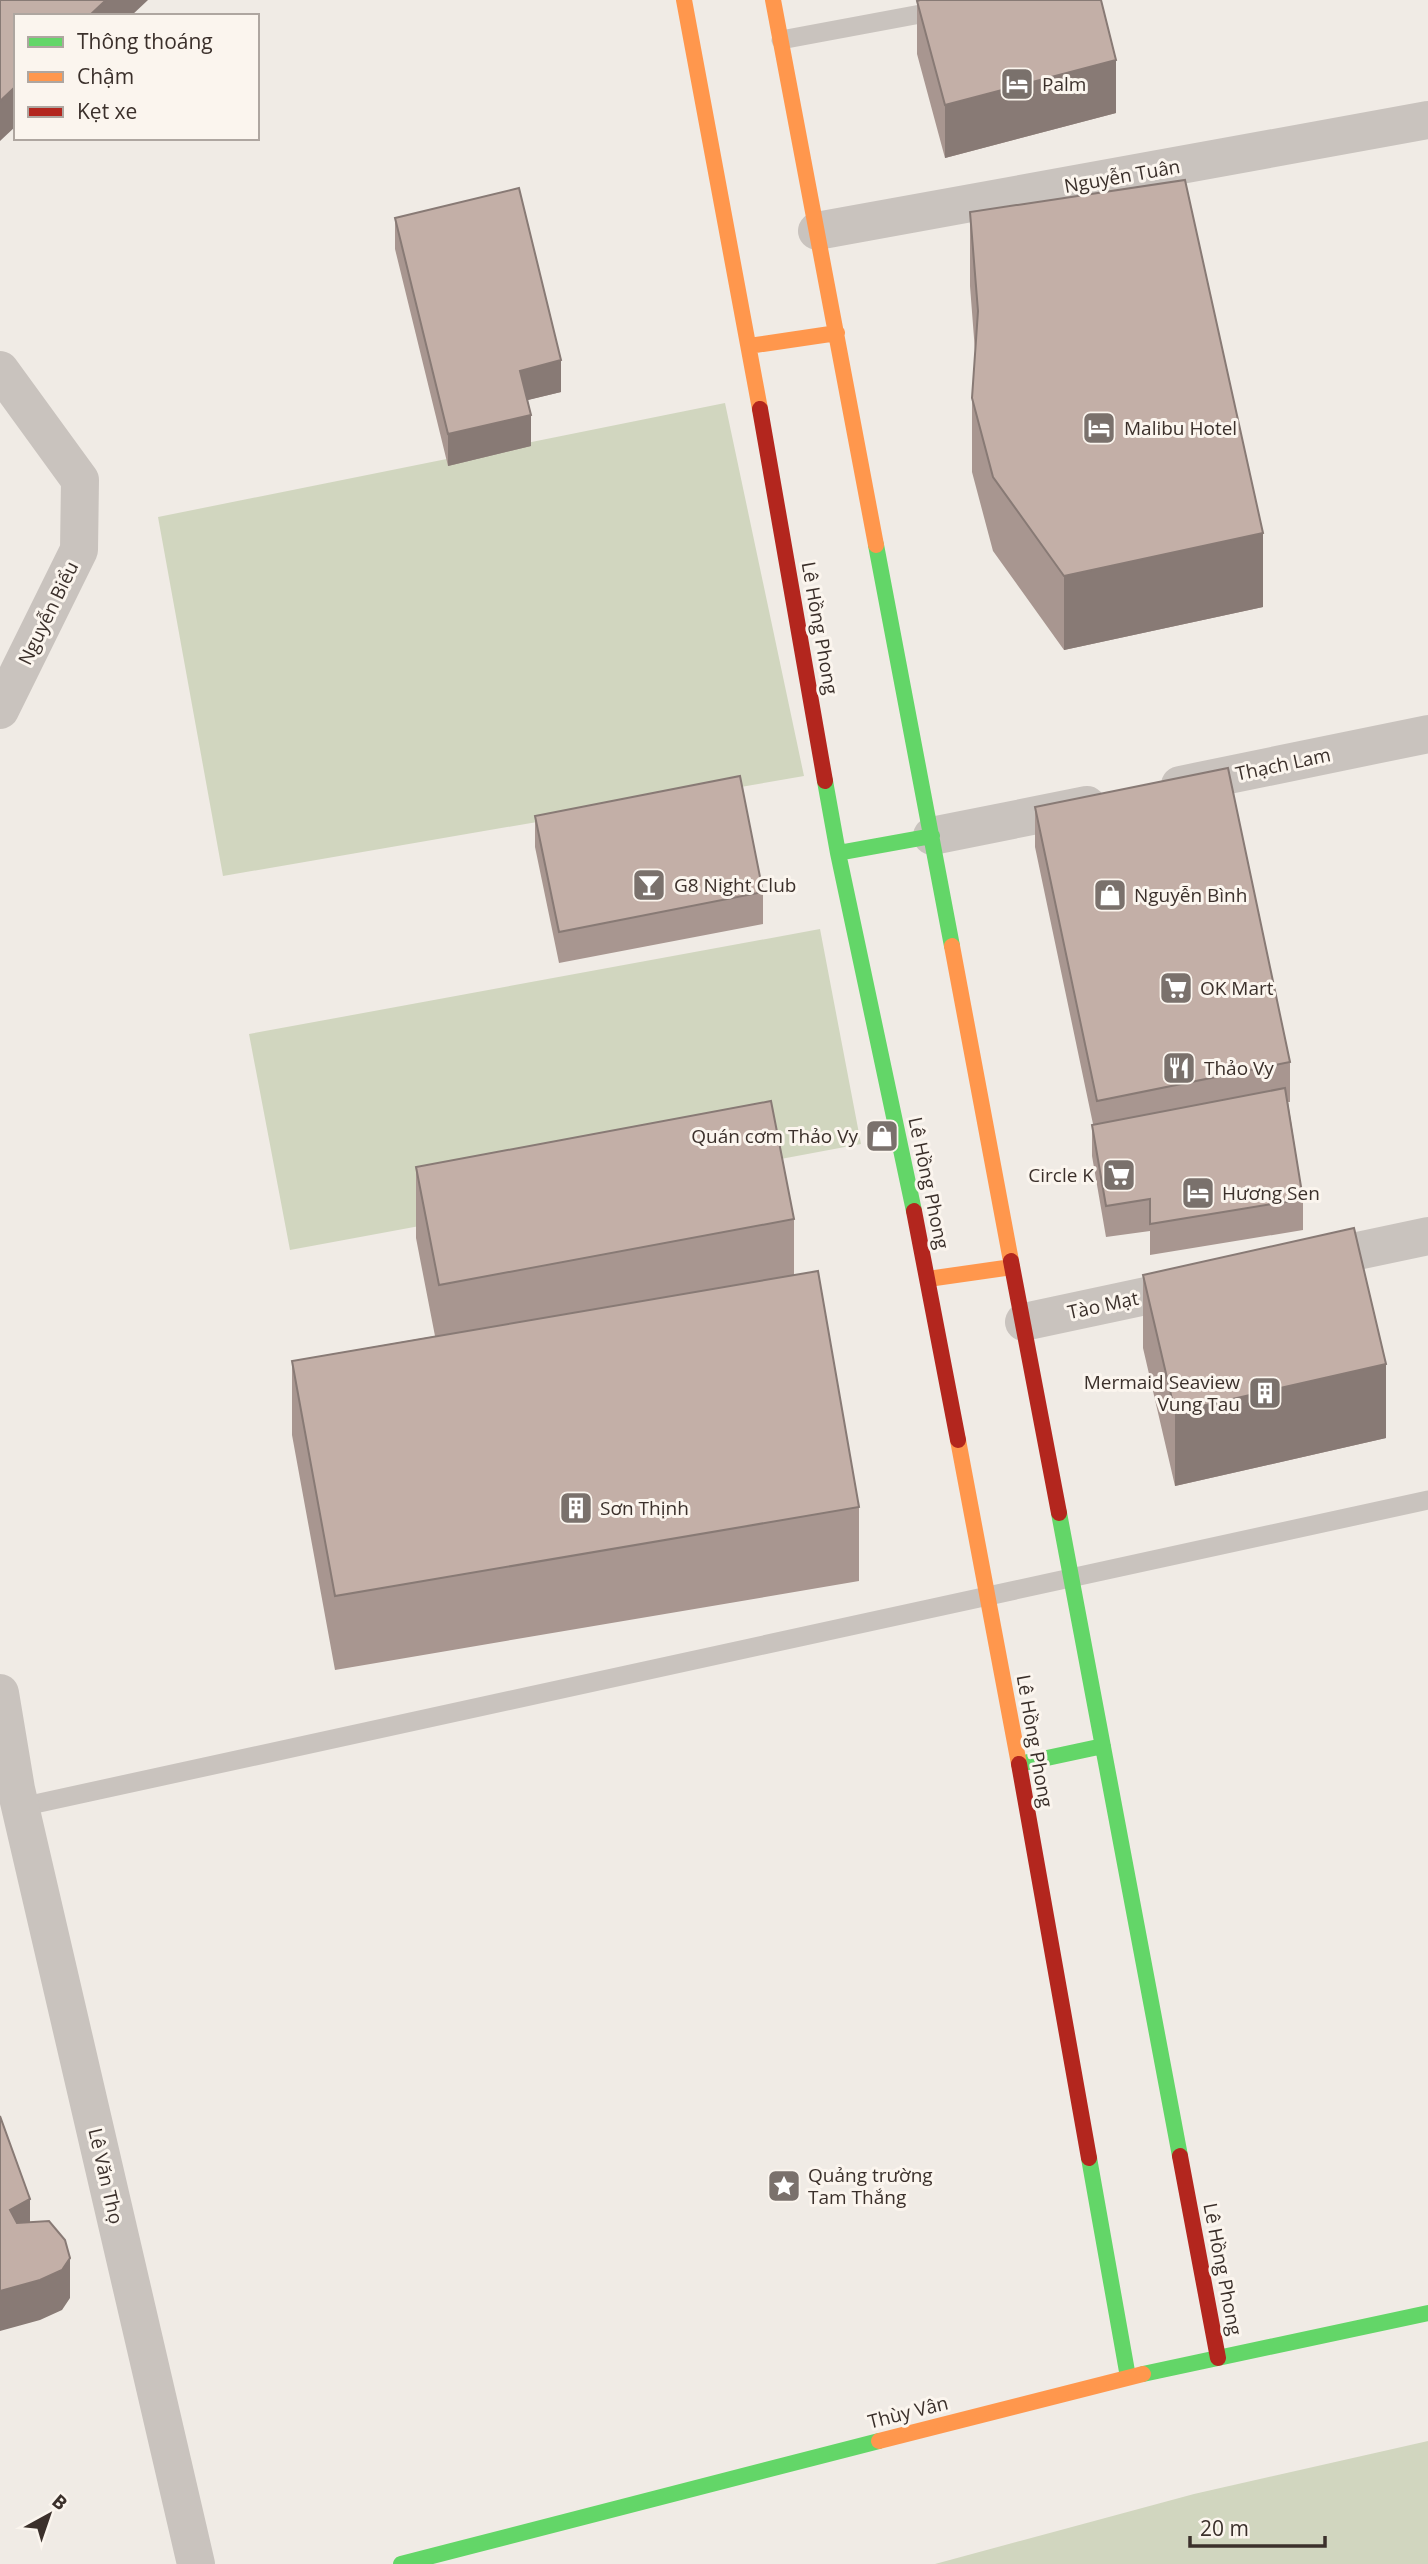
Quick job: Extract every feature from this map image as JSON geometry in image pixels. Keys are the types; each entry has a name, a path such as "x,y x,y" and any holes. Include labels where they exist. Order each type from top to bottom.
{"main road":[{"name":"Lê Hồng Phong","path":"684,0 749,346 838,853 928,1279 1019,1765 1128,2377"},
{"name":"Lê Hồng Phong","path":"773,0 1218,2358"},
{"path":"749,346 837,333"},
{"path":"838,853 932,836"},
{"path":"928,1279 1012,1267"},
{"path":"1019,1765 1103,1746"},
{"name":"Thùy Vân","path":"401,2564 1128,2377 1428,2313"}],"street":[{"name":"Nguyễn Tuân","path":"817,231 1428,120"},
{"name":"Nguyễn Biểu","path":"0,370 80,480 79,550 0,710"},
{"name":"Thạch Lam","path":"932,836 1428,734"},
{"path":"1280,1267 1428,1236"},
{"name":"Tào Mạt","path":"1024,1322 1226,1279"},
{"name":"Lê Văn Thọ","path":"0,1693 12,1795 196,2564"}],"lane":[{"path":"781,40 958,7"},
{"path":"12,1795 987,1596 1428,1500"}],"green space":[{"path":"725,403 804,776 223,876 158,517"},
{"path":"820,929 861,1144 290,1250 249,1034"},
{"path":"1428,2441 1428,2564 935,2564 1194,2494"}],"building":[{"path":"0,0 106,0 91,14 14,14 14,88 0,101"},
{"path":"1101,0 1116,60 945,105 917,1"},
{"name":"Malibu Hotel","path":"1185,180 1263,533 1064,576 993,477 972,398 978,311 970,212"},
{"path":"519,188 561,360 520,371 531,415 448,434 395,218"},
{"path":"1228,768 1290,1062 1097,1101 1035,807"},
{"name":"G8 Night Club","path":"740,776 763,892 559,932 535,816"},
{"name":"Hương Sen","path":"1285,1088 1303,1199 1150,1224 1150,1199 1106,1206 1092,1125"},
{"path":"771,1101 794,1219 439,1285 416,1167"},
{"path":"1354,1228 1386,1364 1175,1412 1143,1275"},
{"name":"Sơn Thịnh","path":"818,1271 859,1507 335,1596 292,1361"},
{"path":"0,2116 30,2199 10,2210 17,2223 49,2221 65,2240 70,2258 62,2270 40,2280 0,2291"}],"traffic: fast":[{"path":"876,545 952,946"},
{"path":"825,781 914,1211"},
{"path":"838,853 932,836"},
{"path":"1059,1513 1180,2156"},
{"path":"1019,1764 1103,1746"},
{"path":"1089,2158 1128,2377"},
{"path":"1143,2374 1428,2313"},
{"path":"401,2564 879,2441"}],"traffic: slow":[{"path":"684,0 760,409"},
{"path":"773,0 876,545"},
{"path":"749,346 837,333"},
{"path":"952,946 1011,1261"},
{"path":"928,1279 1012,1267"},
{"path":"958,1440 1019,1764"},
{"path":"879,2441 1143,2374"}],"traffic: jam":[{"path":"760,409 825,781"},
{"path":"914,1211 958,1440"},
{"path":"1011,1261 1059,1513"},
{"path":"1019,1764 1089,2158"},
{"path":"1180,2156 1218,2358"}],"place":[{"name":"Palm","path":"1017,84"},
{"name":"Malibu Hotel","path":"1099,428"},
{"name":"G8 Night Club","path":"649,885"},
{"name":"Nguyễn Bình","path":"1110,895"},
{"name":"OK Mart","path":"1176,988"},
{"name":"Thảo Vy","path":"1179,1068"},
{"name":"Quán cơm Thảo Vy","path":"882,1136"},
{"name":"Circle K","path":"1119,1175"},
{"name":"Hương Sen","path":"1198,1193"},
{"name":"Mermaid Seaview Vung Tau","path":"1265,1393"},
{"name":"Sơn Thịnh","path":"576,1508"},
{"name":"Quảng trường Tam Thắng","path":"784,2186"}]}
